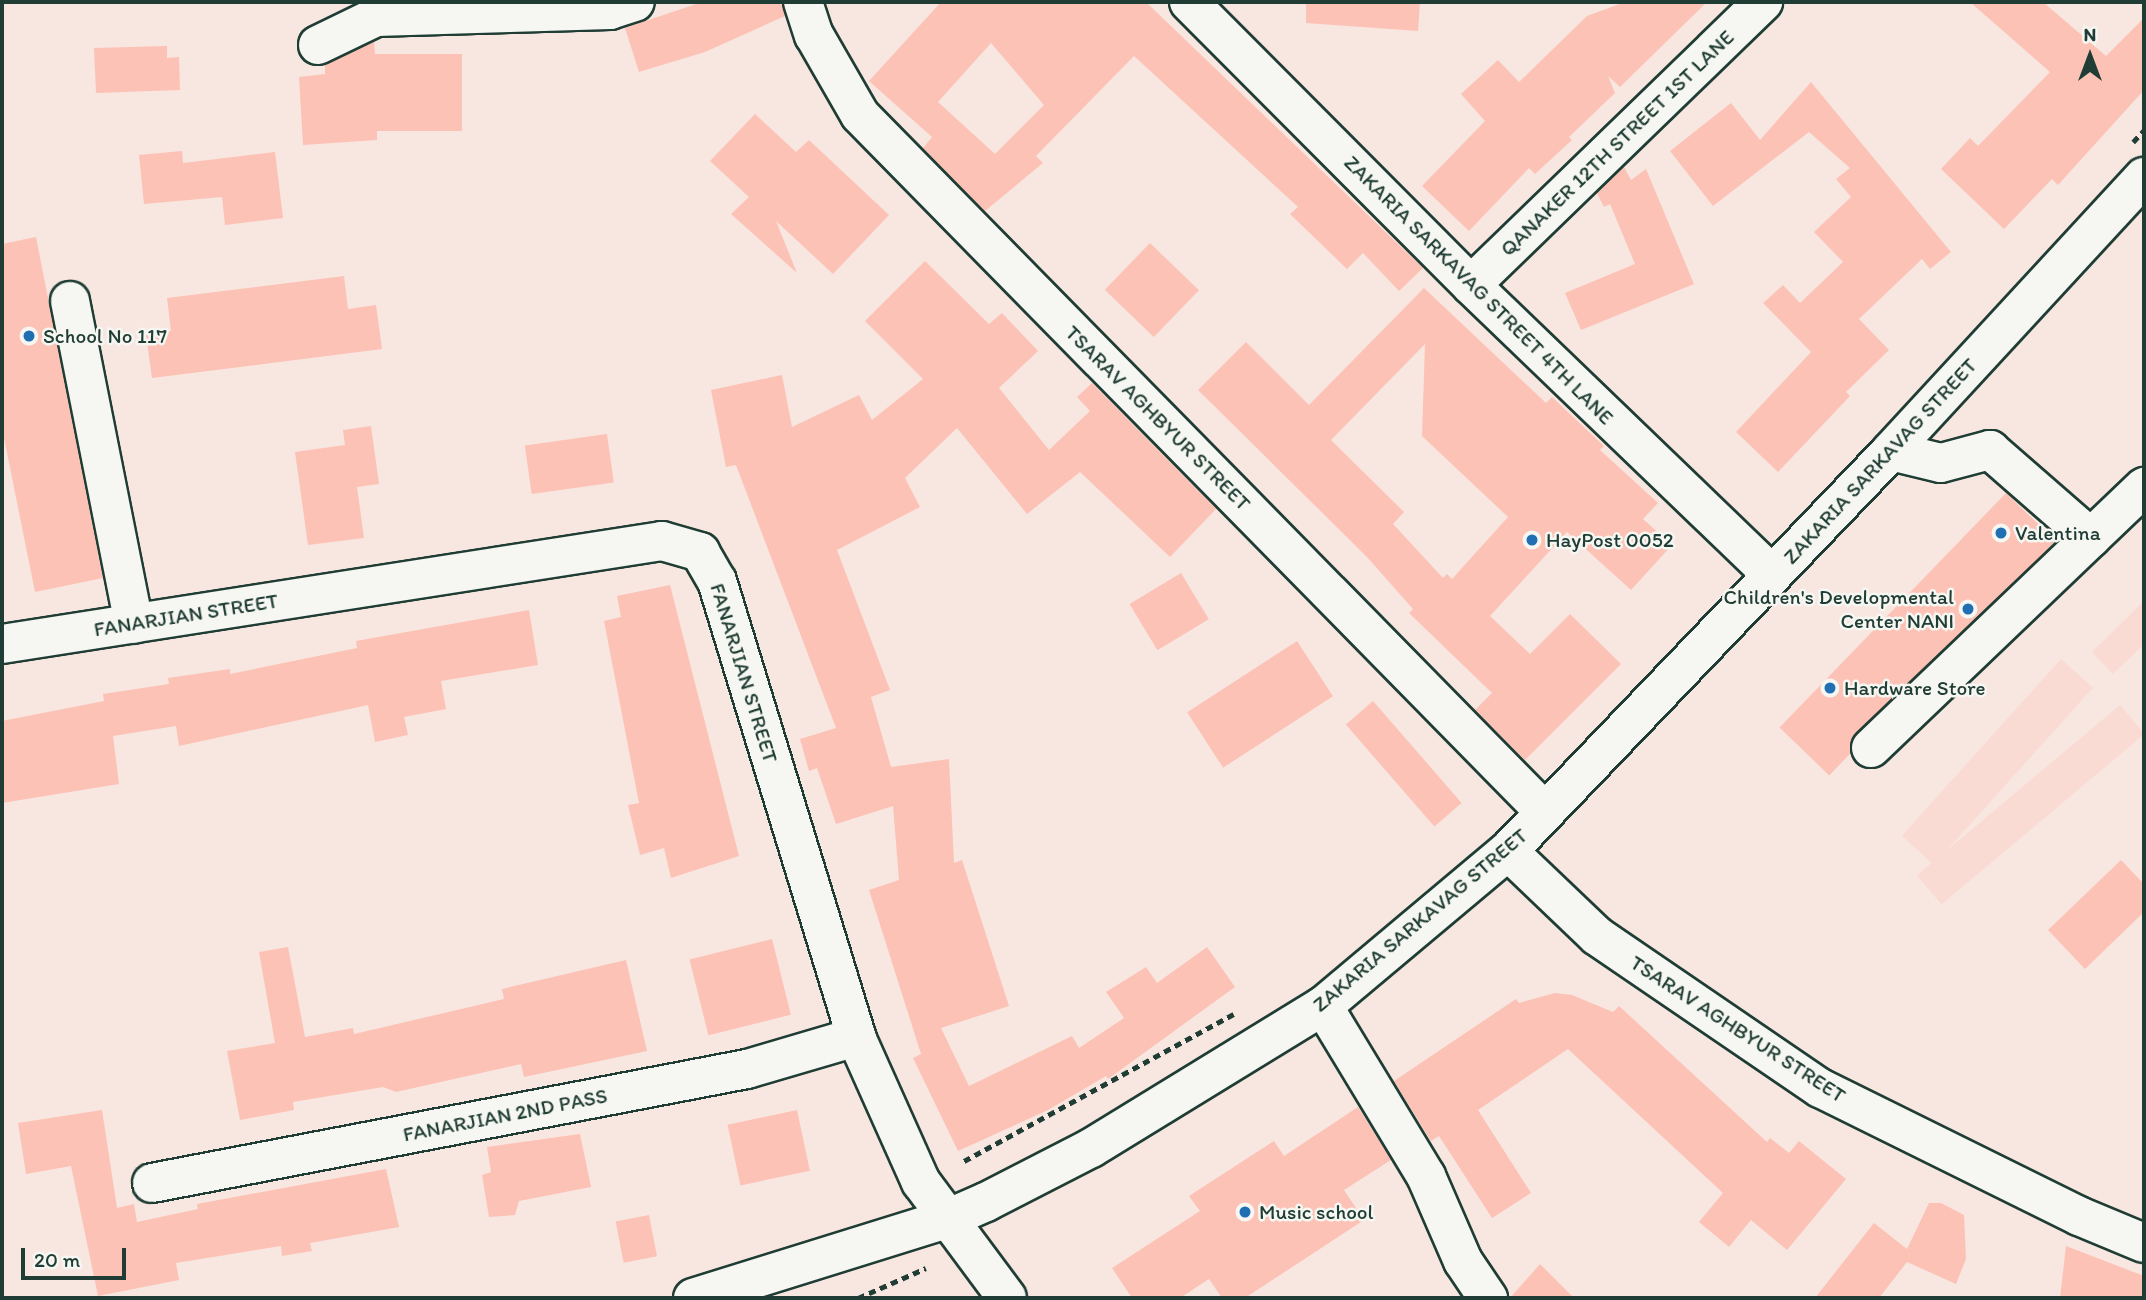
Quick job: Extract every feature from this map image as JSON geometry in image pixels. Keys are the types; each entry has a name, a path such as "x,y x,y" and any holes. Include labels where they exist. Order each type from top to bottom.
{"street":[{"path":"318,45 376,17 610,10 635,2"},
{"name":"TSARAV AGHBYUR STREET","path":"803,2 814,35 860,115 1545,812"},
{"name":"ZAKARIA SARKAVAG STREET 4TH LANE","path":"1189,2 1471,285 1772,576"},
{"name":"QANAKER 12TH STREET 1ST LANE","path":"1471,285 1763,2"},
{"name":"ZAKARIA SARKAVAG STREET","path":"705,1297 947,1219 1091,1148 1323,1006 1508,851 1891,451 2144,177"},
{"path":"70,301 134,624"},
{"path":"1891,451 1941,463 1990,450 2091,538"},
{"path":"1871,748 2144,487"},
{"name":"FANARJIAN STREET","path":"2,644 662,541 700,552 717,581 856,1037 920,1182 947,1219"},
{"name":"TSARAV AGHBYUR STREET","path":"1508,851 1531,878 1597,936 1820,1088 2079,1216 2144,1243"},
{"path":"1323,1006 1426,1176 1463,1261 1488,1298"},
{"name":"FANARJIAN 2ND PASS","path":"152,1183 747,1069 856,1037"},
{"path":"947,1219 1007,1298"}],"path":[{"path":"964,1161 1242,1009"},
{"path":"858,1298 926,1268"}],"shaded area":[{"path":"2144,601 2144,644 2113,674 2092,652"},
{"path":"2061,659 2093,688 1934,865 1902,836"},
{"path":"2120,705 2144,734 1941,904 1917,875"}],"building":[{"path":"702,2 782,2 785,16 705,52 639,72 625,28"},
{"path":"941,2 1146,2 1423,268 1399,291 1363,253 1347,269 1290,214 1298,207 1134,56 1036,156 1043,163 985,211 923,148 932,137 869,81","holes":["991,43 1044,105 995,154 938,102"]},
{"path":"1306,2 1420,2 1418,31 1306,23"},
{"path":"1625,2 1707,2 1620,87 1608,76 1615,93 1569,137 1572,140 1535,174 1529,168 1469,231 1422,186 1485,121 1461,94 1498,60 1519,82 1587,16"},
{"path":"1970,2 2043,2 2106,56 2144,18 2144,90 2058,185 2052,179 2004,229 1941,169 1970,138 1978,146 2050,72"},
{"path":"374,42 375,54 462,54 462,131 377,131 377,140 303,145 299,77 325,74 325,65"},
{"path":"167,46 167,58 179,57 180,90 96,93 94,48"},
{"path":"1811,82 1951,252 1930,269 1922,259 1859,319 1889,350 1846,392 1850,396 1778,472 1736,432 1811,352 1763,303 1783,285 1800,303 1843,262 1814,232 1851,197 1836,179 1850,168 1809,132 1713,206 1670,151 1731,103 1760,140"},
{"path":"755,114 796,152 809,140 889,215 833,274 776,221 797,273 731,214 749,197 710,161"},
{"path":"182,151 183,163 275,152 283,218 225,225 222,197 144,204 139,155"},
{"path":"1624,167 1631,180 1646,169 1694,284 1581,330 1565,293 1635,264 1610,204 1604,207 1597,193"},
{"name":"School No 117","path":"36,237 103,578 35,592 2,428 2,244"},
{"path":"1150,243 1199,290 1154,337 1105,290"},
{"path":"925,261 989,324 1002,313 1038,351 999,388 1049,450 1090,411 1077,397 1092,383 1216,509 1170,557 1080,472 1027,514 957,428 905,478 920,507 837,550 890,690 871,697 891,767 949,759 954,863 962,860 1009,1006 941,1028 969,1086 1072,1036 1079,1048 1124,1018 1106,992 1146,967 1157,983 1207,947 1235,987 1108,1079 1106,1076 1048,1110 958,1151 913,1058 921,1054 869,890 899,880 893,806 836,824 817,768 809,771 800,739 836,728 736,465 726,467 711,390 782,375 792,427 859,395 872,420 923,379 865,321"},
{"path":"344,276 348,309 376,305 382,349 152,378 146,335 171,331 167,298"},
{"path":"1424,288 1546,403 1552,397 1604,446 1600,450 1658,503 1643,519 1672,545 1631,590 1567,532 1490,616 1530,654 1570,614 1621,664 1525,760 1475,710 1492,693 1409,613 1413,609 1367,557 1198,390 1246,342 1309,405","holes":["1425,344 1422,436 1508,517 1452,579 1447,574 1443,578 1393,524 1404,512 1331,440"]},
{"path":"371,426 379,484 357,487 364,538 308,545 295,452 345,445 343,430"},
{"path":"607,434 614,483 532,494 525,446"},
{"path":"2006,493 2056,541 1829,775 1780,728"},
{"path":"1181,573 1209,619 1157,650 1130,604"},
{"path":"670,585 739,856 671,878 664,848 640,855 628,805 639,803 604,621 621,617 617,596"},
{"path":"529,610 538,665 441,681 446,709 404,717 408,735 375,742 368,705 179,746 176,726 113,736 119,784 2,803 2,721 104,701 103,694 169,684 168,678 230,669 230,674 357,648 356,641"},
{"path":"1297,641 1333,696 1223,768 1187,712"},
{"path":"1373,701 1462,803 1434,827 1346,725"},
{"path":"2121,860 2144,884 2144,912 2085,969 2048,930"},
{"path":"772,939 791,1015 708,1035 690,960"},
{"path":"288,947 305,1037 353,1028 354,1034 504,999 502,989 626,960 647,1051 524,1077 521,1064 396,1092 383,1087 293,1102 294,1110 240,1120 227,1051 275,1043 259,952"},
{"path":"1555,993 1572,995 1613,1012 1619,1006 1767,1142 1770,1138 1789,1153 1799,1141 1846,1179 1787,1250 1751,1220 1729,1247 1699,1222 1723,1193 1568,1049 1478,1110 1531,1193 1492,1218 1439,1136 1431,1141 1394,1081 1516,999 1519,1003"},
{"path":"1358,1107 1391,1160 1344,1190 1364,1220 1245,1298 1222,1298 1209,1279 1180,1298 1132,1298 1112,1268 1200,1211 1189,1196 1274,1141 1284,1156"},
{"path":"102,1110 117,1208 134,1204 137,1222 198,1209 197,1204 386,1169 399,1227 310,1243 312,1251 282,1256 281,1246 176,1263 179,1280 98,1296 71,1166 26,1174 18,1123"},
{"path":"797,1110 810,1171 740,1185 728,1125"},
{"path":"580,1134 591,1187 519,1201 515,1215 489,1217 482,1175 491,1172 487,1147"},
{"path":"1929,1203 1941,1203 1964,1215 1966,1259 1956,1284 1907,1262 1879,1298 1815,1298 1874,1223 1907,1249"},
{"path":"649,1215 657,1256 624,1263 616,1221"},
{"path":"2066,1246 2144,1276 2144,1298 2060,1298"},
{"path":"1540,1264 1574,1298 1510,1298"}],"place":[{"name":"School No 117","path":"29,336"},
{"name":"Valentina","path":"2001,533"},
{"name":"HayPost 0052","path":"1532,540"},
{"name":"Children's Developmental Center NANI","path":"1968,609"},
{"name":"Hardware Store","path":"1830,688"},
{"name":"Music school","path":"1245,1212"}]}
